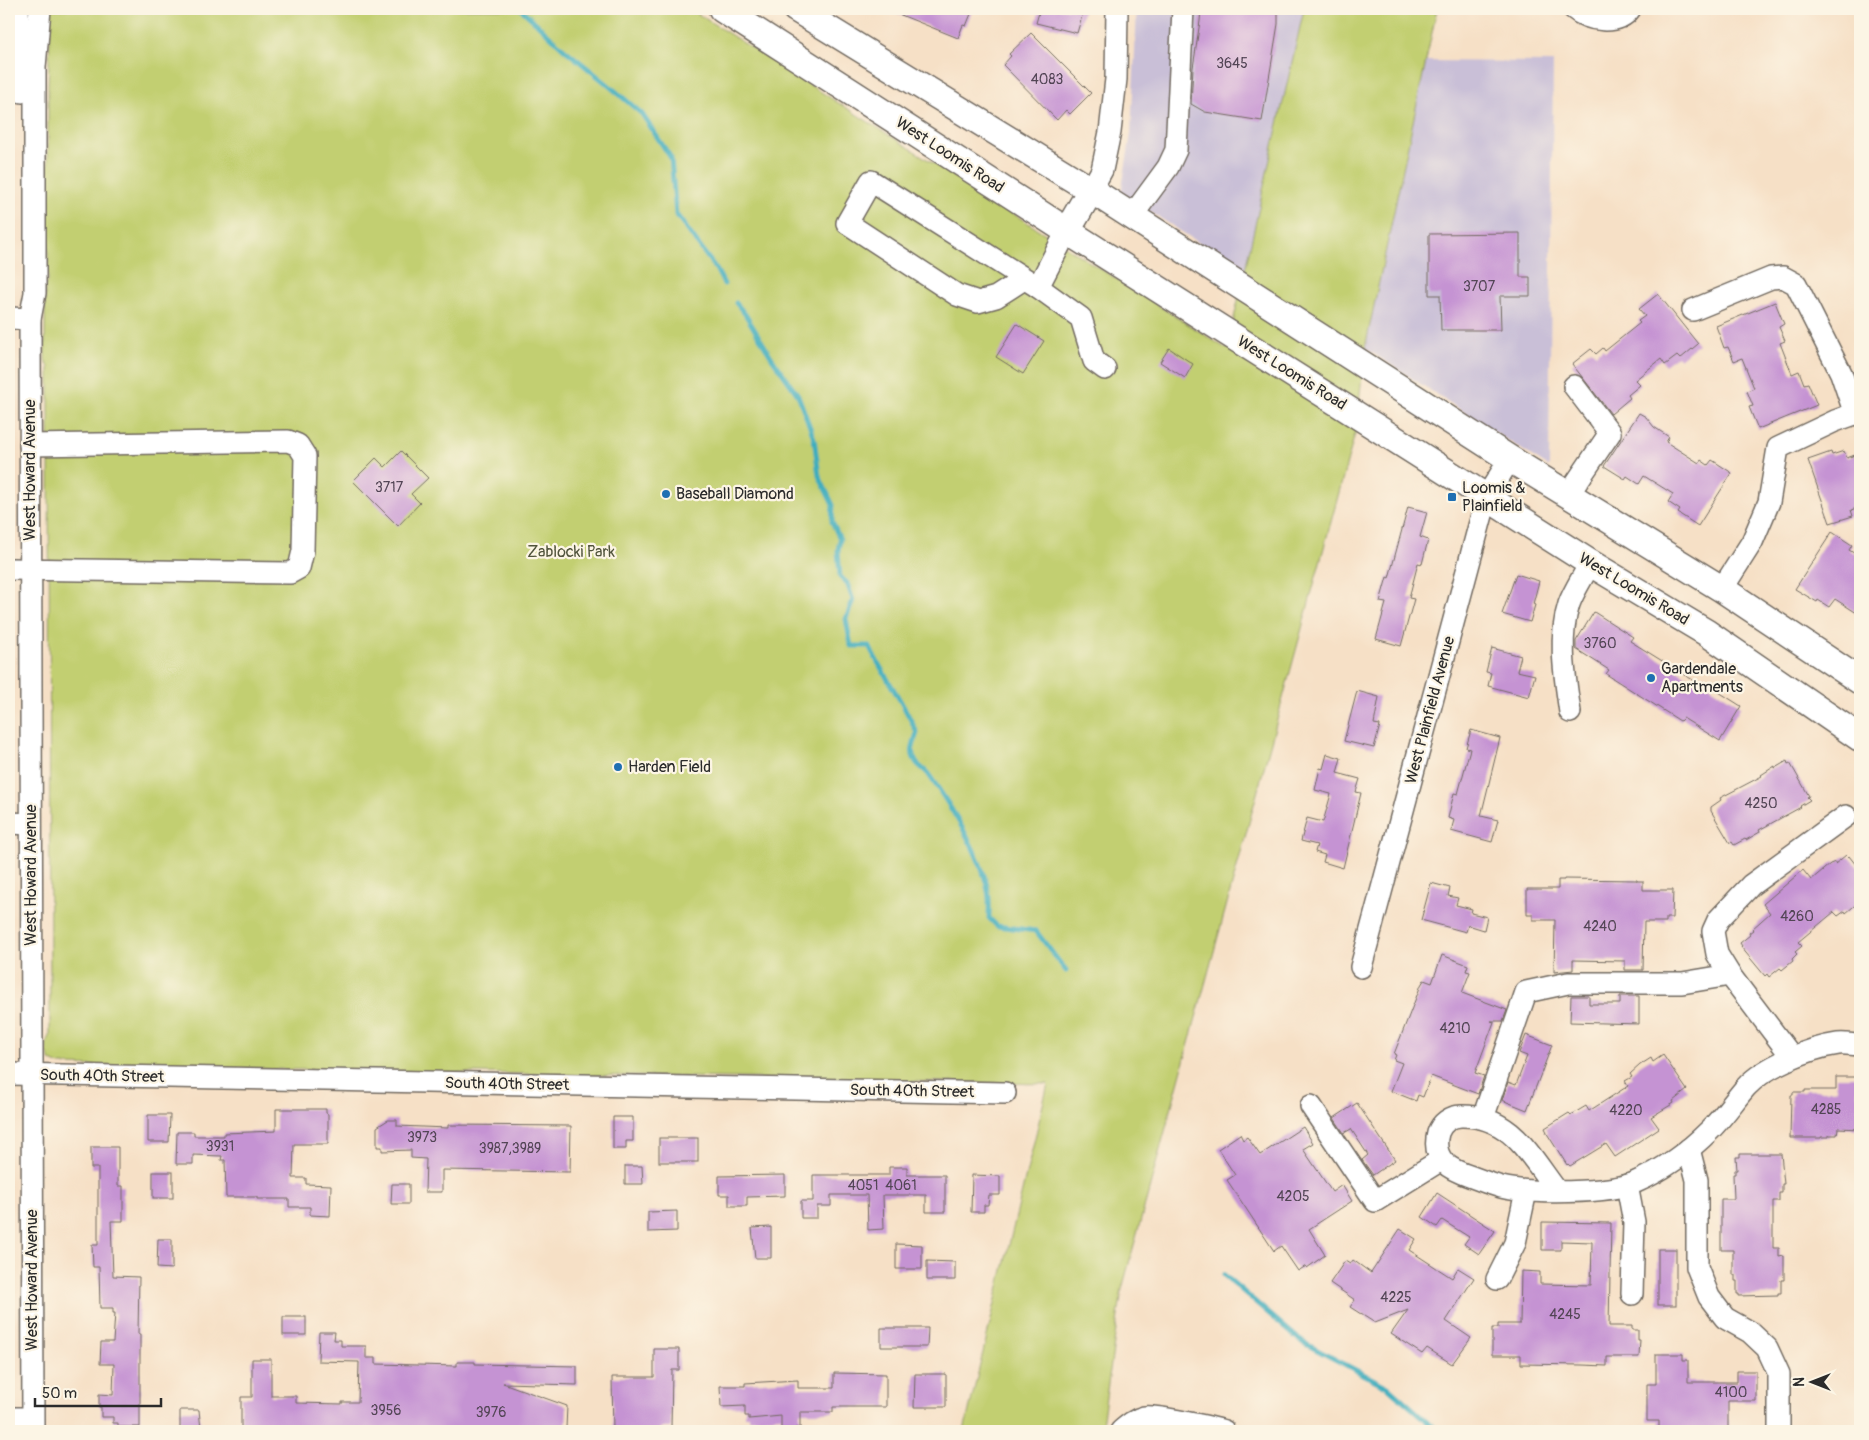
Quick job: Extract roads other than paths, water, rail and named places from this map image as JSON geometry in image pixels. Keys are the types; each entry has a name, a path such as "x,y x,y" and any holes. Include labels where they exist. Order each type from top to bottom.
{"main road":[{"name":"West Loomis Road","path":"722,9 1067,231 1590,563 1707,633 1860,738"},
{"path":"796,9 1091,190 1510,459 1722,589 1860,681"},
{"path":"1067,231 1091,190"}],"street":[{"name":"West Howard Avenue","path":"18,9 24,146 24,293 30,319 32,1425"},
{"name":"West Howard Avenue","path":"22,67 40,9"},
{"path":"1091,190 1102,170 1110,132 1116,78 1117,9"},
{"path":"1132,216 1168,167 1176,150 1183,9"},
{"path":"1574,9 1580,14 1595,20 1609,20 1620,17 1630,9"},
{"path":"1067,231 1031,283 978,302 957,295 847,223 871,182 1031,283 1081,318 1094,361 1105,369"},
{"path":"1693,310 1772,278 1783,278 1796,284 1841,373 1858,413 1835,421 1778,448 1770,502 1752,542 1722,589"},
{"path":"9,318 30,319"},
{"path":"1568,495 1610,434 1574,386"},
{"path":"9,569 290,573 299,568 303,551 305,456 298,445 288,441 30,445"},
{"name":"West Plainfield Avenue","path":"1361,967 1487,496 1510,459"},
{"path":"1570,712 1564,666 1564,631 1569,604 1590,563"},
{"path":"1792,1057 1730,975 1717,954 1713,931 1718,920 1751,885 1846,816"},
{"path":"9,823 30,824"},
{"path":"1483,1118 1526,992 1568,983 1682,983 1730,975"},
{"path":"1557,1191 1521,1143 1504,1127 1483,1118 1457,1116 1445,1121 1438,1132 1441,1160 1453,1171 1502,1187 1526,1191 1557,1191 1609,1189 1635,1183 1667,1165 1689,1149 1710,1130 1747,1086 1762,1073 1792,1057 1838,1044 1860,1045"},
{"name":"South 40th Street","path":"9,1074 1005,1093"},
{"path":"1311,1106 1375,1201 1441,1160"},
{"path":"1689,1149 1697,1180 1698,1266 1709,1297 1725,1318 1750,1332 1767,1348 1779,1374 1779,1431"},
{"path":"1626,1185 1634,1222 1632,1294"},
{"path":"1497,1279 1515,1243 1526,1191"},
{"path":"1121,1431 1130,1424 1145,1417 1224,1431"},
{"path":"9,1418 32,1425"}],"waterway":[{"path":"521,9 564,49 642,114 671,158 676,214 716,269 724,284"},
{"path":"736,303 798,395 814,438 819,476 833,505 832,522 840,539 838,550 840,577 847,583 853,600 846,619 851,646 869,646 912,722 917,733 913,748 914,758 917,764 928,773 972,847 985,877 989,901 989,918 997,926 1036,931 1066,971"},
{"path":"1224,1275 1302,1342 1388,1387 1438,1431"}],"place":[{"name":"Baseball Diamond","path":"666,494"},
{"name":"Loomis & Plainfield","path":"1452,497"},
{"name":"Gardendale Apartments","path":"1651,678"},
{"name":"Harden Field","path":"618,767"}],"park label":[{"name":"Zablocki Park","path":"571,552"}]}
